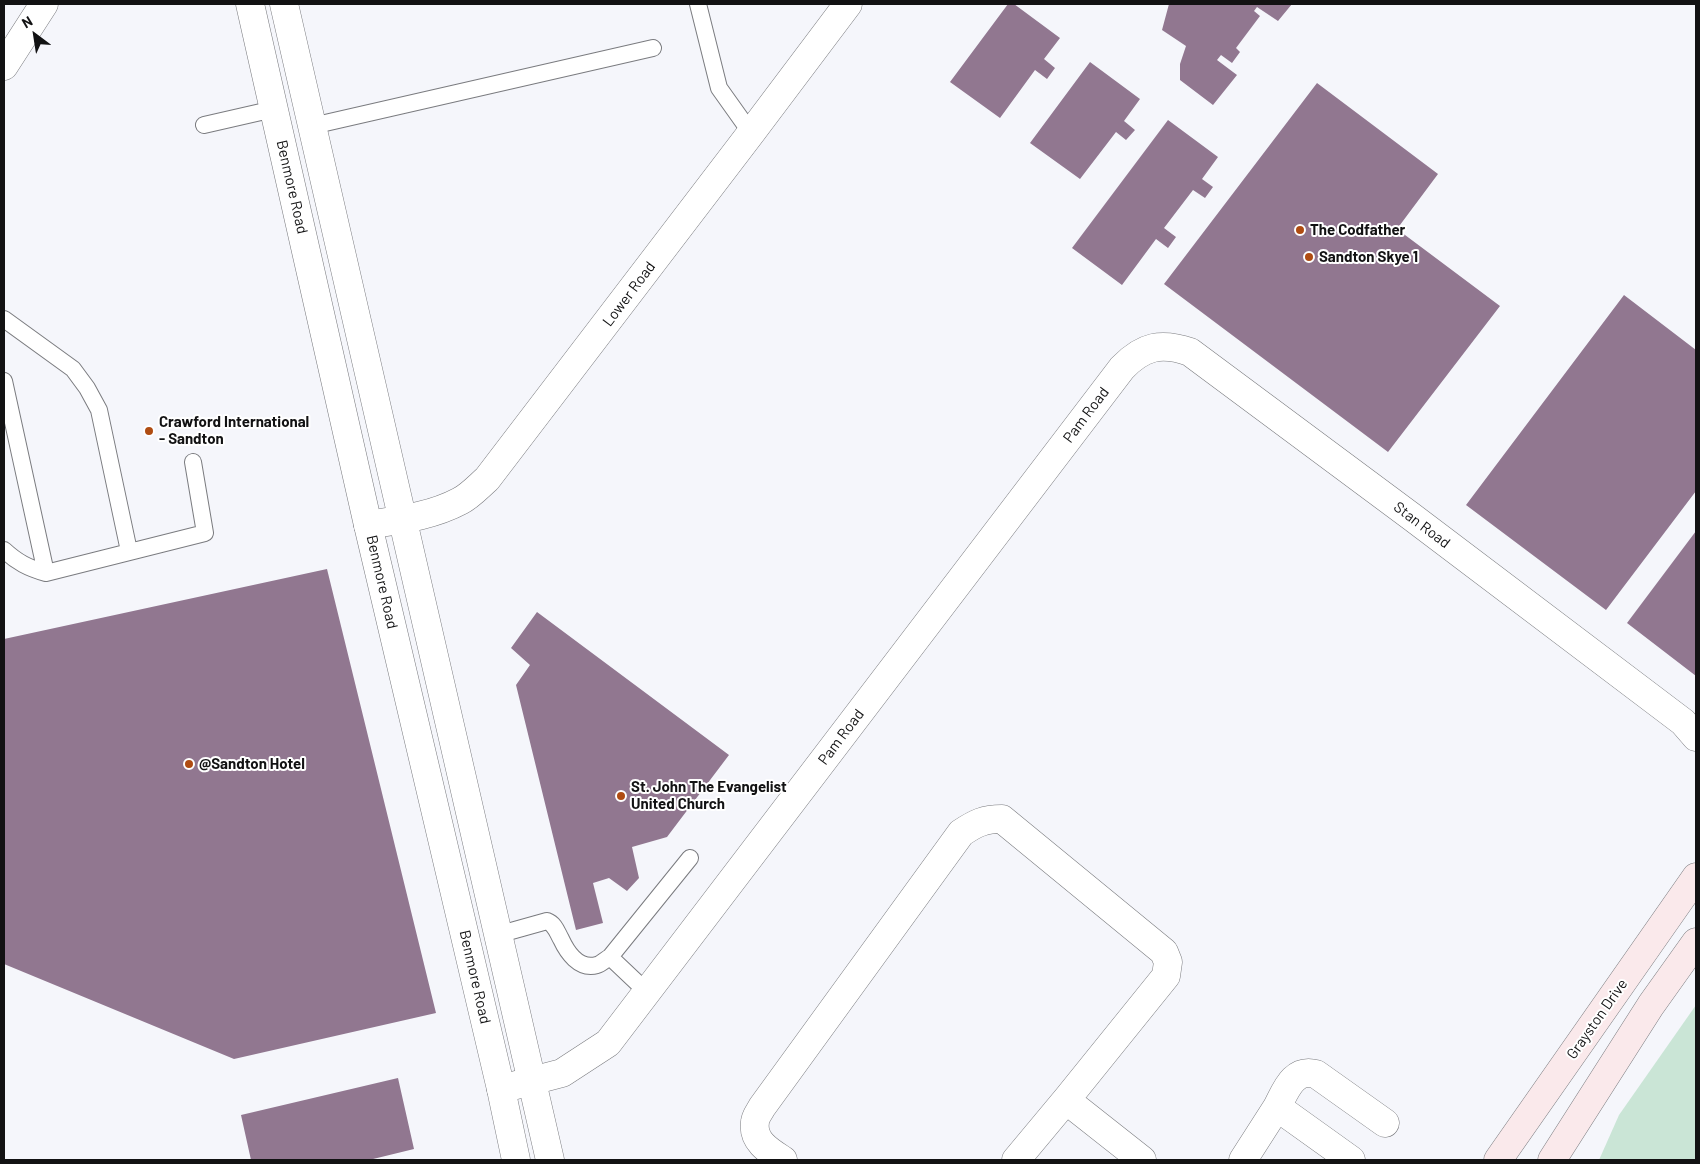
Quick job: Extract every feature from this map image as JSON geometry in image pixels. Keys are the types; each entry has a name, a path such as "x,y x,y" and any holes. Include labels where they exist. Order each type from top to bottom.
{"main road":[{"name":"Grayston Drive","path":"1498,1160 1696,877"},
{"path":"1552,1160 1651,1005 1696,942"}],"street":[{"path":"4,66 44,4"},
{"name":"Benmore Road","path":"250,4 368,524 516,1160"},
{"name":"Benmore Road","path":"284,4 550,1160"},
{"name":"Lower Road","path":"368,524 402,520 460,501 487,478 752,133 848,4"},
{"name":"Stan Road","path":"1153,347 1166,346 1190,352 1692,729"},
{"name":"Pam Road","path":"501,1089 562,1073 608,1043 1122,368 1141,352 1153,347"},
{"path":"782,1160 764,1148 756,1134 755,1121 762,1107 962,833 975,824 988,819 1002,819 1154,942 1164,952 1168,962 1166,976 1016,1160"},
{"path":"1243,1160 1277,1107 1290,1082 1303,1073 1310,1072 1316,1074 1385,1123"},
{"path":"1066,1100 1142,1160"},
{"path":"1277,1107 1352,1160"}],"lane":[{"path":"698,4 719,88 752,133"},
{"path":"312,126 653,48"},
{"path":"204,125 274,109"},
{"path":"4,319 73,369 87,388 99,410 130,551"},
{"path":"4,380 46,573"},
{"path":"4,550 30,569 46,573 205,533 192,462"},
{"path":"497,935 547,920 552,923 564,946 576,960 582,964 597,965 610,957 690,858"},
{"path":"610,957 647,992"}],"green space":[{"path":"1696,1005 1696,1160 1599,1160 1619,1115"}],"building":[{"path":"1008,4 1014,4 1060,38 1044,59 1055,68 1047,79 1035,70 1000,118 950,82"},
{"path":"1169,4 1292,4 1278,21 1257,7 1254,11 1260,16 1236,48 1240,52 1232,63 1221,55 1217,60 1237,75 1213,105 1180,80 1180,64 1186,46 1162,30"},
{"path":"1090,62 1140,99 1124,121 1135,130 1126,140 1116,132 1080,179 1030,143"},
{"name":"Sandton Skye 1","path":"1317,83 1438,174 1397,229 1500,306 1388,452 1164,284"},
{"path":"1168,120 1218,157 1202,179 1213,187 1205,198 1193,190 1164,228 1176,237 1168,248 1156,239 1122,285 1072,248"},
{"path":"1624,295 1696,350 1696,491 1606,610 1466,505"},
{"path":"1696,531 1696,676 1627,623"},
{"name":"@Sandton Hotel","path":"327,569 436,1013 234,1059 4,964 4,639"},
{"name":"St. John The Evangelist United Church","path":"537,612 729,755 667,837 632,847 639,878 627,891 609,878 593,883 603,923 576,930 516,685 530,665 511,648"},
{"path":"398,1078 414,1149 369,1160 251,1160 241,1115"}],"place":[{"name":"The Codfather","path":"1300,230"},
{"name":"Sandton Skye 1","path":"1309,257"},
{"name":"Crawford International - Sandton","path":"149,431"},
{"name":"@Sandton Hotel","path":"189,764"},
{"name":"St. John The Evangelist United Church","path":"621,796"}]}
